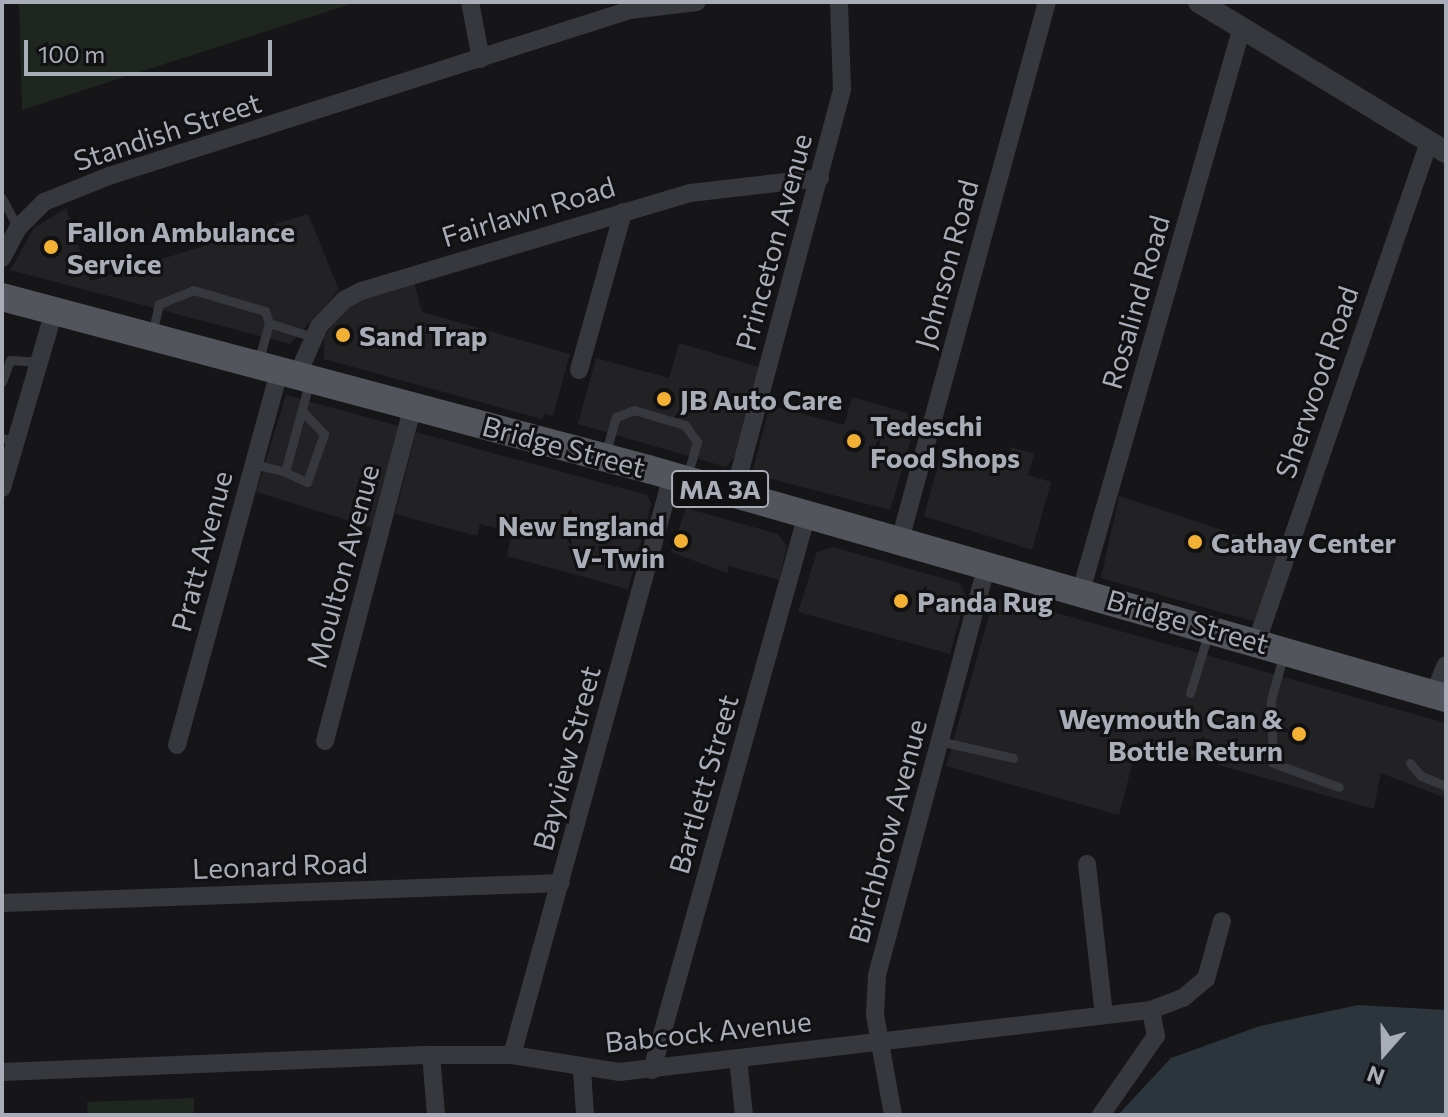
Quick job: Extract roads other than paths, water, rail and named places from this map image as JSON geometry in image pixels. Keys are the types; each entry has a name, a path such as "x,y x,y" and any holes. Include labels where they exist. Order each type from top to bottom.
{"main road":[{"name":"Bridge Street","path":"2,297 734,493 1210,627 1440,696"}],"street":[{"path":"470,2 481,59"},
{"name":"Standish Street","path":"2,258 18,228 44,202 109,176 630,10 697,2"},
{"name":"Princeton Avenue","path":"734,493 842,89 839,2"},
{"name":"Johnson Road","path":"900,540 1047,2"},
{"path":"1199,2 1438,147"},
{"name":"Rosalind Road","path":"1081,591 1242,27"},
{"name":"Sherwood Road","path":"1257,641 1438,147"},
{"name":"Fairlawn Road","path":"286,372 330,312 361,291 690,193 820,178"},
{"path":"579,370 623,212"},
{"path":"3,489 10,440 40,362 54,311"},
{"name":"Pratt Avenue","path":"177,745 254,464 286,372"},
{"name":"Moulton Avenue","path":"325,741 413,405"},
{"name":"Bayview Street","path":"512,1055 679,478"},
{"name":"Bartlett Street","path":"652,1070 807,514"},
{"name":"Birchbrow Avenue","path":"893,1115 875,1015 877,975 987,565"},
{"path":"1440,696 1446,665"},
{"path":"1087,864 1104,1015"},
{"name":"Leonard Road","path":"2,903 561,883"},
{"name":"Babcock Avenue","path":"2,1072 431,1055 512,1055 582,1069 652,1070 1151,1010 1183,998 1206,979 1222,921"},
{"path":"1101,1115 1156,1036 1151,1010"},
{"path":"431,1055 436,1115"},
{"path":"738,1058 744,1115"},
{"path":"582,1069 585,1115"}],"lane":[{"path":"2,198 18,228"},
{"path":"151,338 159,304 193,290 265,311 303,412 324,434 312,478 307,482 254,464"},
{"path":"269,323 313,337"},
{"path":"2,382 10,360 40,362"},
{"path":"604,458 616,417 634,410 685,425 697,442 679,478"},
{"path":"285,472 303,412"},
{"path":"1190,693 1210,627"},
{"path":"1285,649 1271,700 1273,763 1339,787"},
{"path":"939,741 1013,758"},
{"path":"1410,763 1421,776 1446,786"}],"place":[{"name":"Fallon Ambulance Service","path":"51,247"},
{"name":"Sand Trap","path":"343,335"},
{"name":"JB Auto Care","path":"664,399"},
{"name":"Tedeschi Food Shops","path":"854,441"},
{"name":"New England V-Twin","path":"681,541"},
{"name":"Cathay Center","path":"1195,542"},
{"name":"Panda Rug","path":"901,601"},
{"name":"Weymouth Can & Bottle Return","path":"1299,734"}]}
